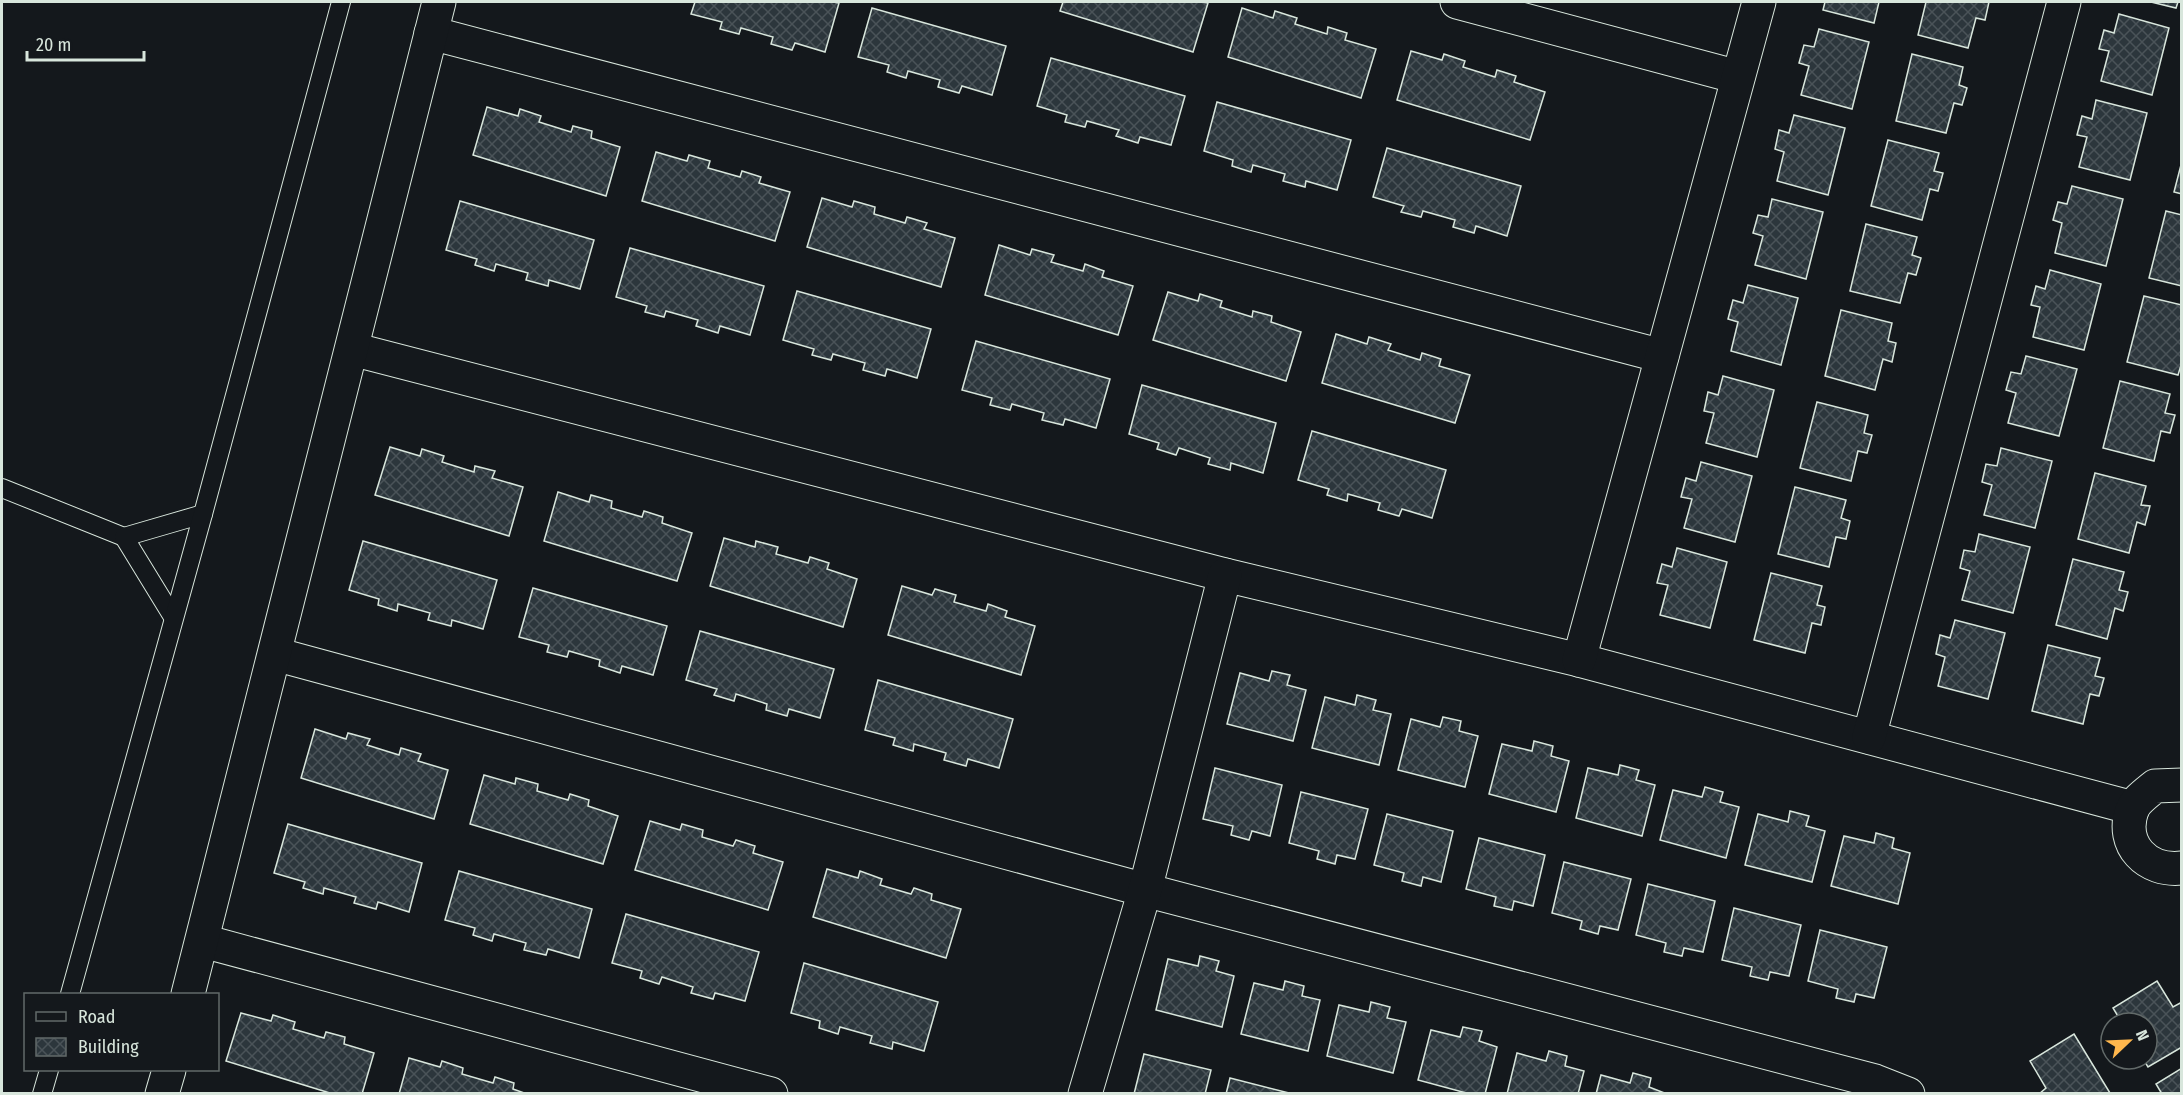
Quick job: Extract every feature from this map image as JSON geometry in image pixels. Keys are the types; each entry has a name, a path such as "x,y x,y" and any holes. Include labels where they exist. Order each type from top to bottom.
{"street":[{"path":"189,993 439,2"},
{"path":"1457,2 1738,77"},
{"path":"1579,660 1759,2"},
{"path":"1869,737 2064,2"},
{"path":"431,33 1662,356"},
{"path":"352,349 1225,575 1579,660 2133,808"},
{"path":"1085,1094 1145,890 1225,575"},
{"path":"274,654 1145,890 1863,1078 1908,1094"},
{"path":"2181,785 2155,786 2133,808 2130,834 2142,858 2164,870 2181,868"},
{"path":"203,941 771,1094"},
{"path":"162,1094 169,1071"}],"lane":[{"path":"69,993 203,514 341,2"},
{"path":"2,488 124,537 173,617"},
{"path":"124,537 203,514"},
{"path":"42,1094 49,1071"}],"building":[{"path":"695,2 839,3 825,52 795,43 792,50 771,44 773,37 741,28 739,34 720,29 722,22 691,14"},
{"path":"1063,2 1208,3 1193,52 1060,11"},
{"path":"1825,2 1879,2 1874,23 1823,10"},
{"path":"1926,2 1989,2 1985,20 1976,18 1968,48 1918,35"},
{"path":"2151,2 2178,2 2176,8"},
{"path":"872,8 1006,46 992,95 962,86 959,93 938,87 940,80 908,71 906,78 887,72 889,65 858,57"},
{"path":"1242,8 1273,18 1275,11 1297,18 1295,24 1327,34 1328,27 1347,33 1345,40 1376,49 1361,98 1228,57"},
{"path":"2119,14 2169,28 2152,95 2101,81 2109,51 2099,49 2104,30 2114,33"},
{"path":"1819,29 1869,42 1852,109 1801,95 1809,66 1799,63 1804,45 1814,47"},
{"path":"1411,51 1442,60 1444,54 1465,61 1463,67 1495,77 1497,70 1516,76 1514,82 1545,92 1530,140 1397,100"},
{"path":"1912,54 1963,67 1959,85 1967,88 1962,105 1954,103 1946,133 1896,121"},
{"path":"1051,58 1185,96 1171,145 1140,137 1138,143 1116,136 1119,130 1087,121 1085,127 1065,122 1067,115 1037,106"},
{"path":"2096,100 2147,113 2130,180 2079,167 2087,137 2077,135 2082,116 2092,119"},
{"path":"1217,102 1351,140 1337,190 1306,181 1305,187 1283,181 1285,174 1253,165 1251,172 1232,166 1233,160 1204,151"},
{"path":"487,107 518,116 520,109 541,116 539,122 571,132 573,126 592,131 591,138 620,147 606,196 473,155"},
{"path":"1794,115 1845,128 1828,195 1777,181 1784,152 1775,149 1779,130 1789,133"},
{"path":"1888,140 1939,153 1934,171 1943,173 1938,191 1930,189 1922,220 1871,206"},
{"path":"1387,148 1521,186 1507,236 1476,226 1474,233 1453,227 1455,220 1423,211 1421,217 1401,212 1404,206 1373,197"},
{"path":"656,152 687,161 689,155 710,161 708,168 740,177 742,171 761,177 759,183 790,192 775,241 642,201"},
{"path":"2182,161 2182,194 2174,192"},
{"path":"2072,186 2123,199 2106,266 2055,253 2062,223 2053,220 2058,202 2067,204"},
{"path":"822,198 852,207 854,201 875,207 874,214 905,223 907,217 927,223 924,229 955,238 941,287 807,247"},
{"path":"1772,199 1823,212 1806,279 1755,265 1763,236 1753,233 1758,215 1768,217"},
{"path":"460,201 594,240 580,289 549,280 548,286 526,280 528,273 496,264 494,271 475,265 477,259 446,250"},
{"path":"2166,211 2182,215 2182,286 2149,278"},
{"path":"1866,224 1917,237 1912,255 1921,258 1916,275 1908,273 1900,303 1850,291"},
{"path":"999,245 1030,255 1032,249 1054,255 1051,262 1083,271 1085,264 1104,271 1102,277 1133,286 1118,335 985,295"},
{"path":"630,248 764,286 750,335 720,326 718,333 696,326 698,320 666,311 664,317 645,312 647,306 616,297"},
{"path":"2050,270 2101,284 2084,350 2033,337 2040,307 2031,305 2036,286 2045,289"},
{"path":"1748,285 1798,298 1781,365 1731,351 1738,322 1728,319 1733,300 1743,303"},
{"path":"797,291 931,329 917,378 887,369 885,376 863,370 865,363 833,354 831,360 812,355 814,349 783,340"},
{"path":"1168,292 1198,301 1200,294 1222,301 1220,307 1252,317 1253,311 1272,316 1271,322 1301,332 1286,381 1153,340"},
{"path":"2144,296 2182,305 2182,362 2178,375 2127,362"},
{"path":"1841,310 1892,323 1888,341 1896,343 1892,362 1883,359 1875,390 1825,376"},
{"path":"1336,334 1367,344 1369,337 1391,344 1388,350 1420,360 1422,353 1441,359 1439,366 1470,375 1455,423 1322,383"},
{"path":"976,341 1110,379 1096,428 1065,419 1063,425 1042,420 1044,413 1012,404 1010,410 990,405 992,398 962,390"},
{"path":"2026,356 2077,369 2059,436 2008,423 2016,393 2006,390 2011,372 2021,374"},
{"path":"1723,376 1774,390 1757,457 1706,443 1714,413 1704,411 1708,392 1718,395"},
{"path":"2120,381 2170,394 2165,413 2175,415 2170,433 2161,431 2154,461 2103,448"},
{"path":"1142,385 1276,423 1263,473 1231,463 1230,470 1208,464 1210,458 1179,448 1176,455 1157,449 1159,443 1129,434"},
{"path":"1817,402 1868,415 1864,433 1872,435 1867,453 1858,451 1851,481 1800,468"},
{"path":"1312,431 1446,470 1432,518 1402,509 1399,516 1378,510 1380,503 1348,494 1347,501 1327,495 1329,489 1298,480"},
{"path":"390,447 420,456 422,449 444,456 442,462 474,472 475,466 495,471 492,478 523,487 509,536 375,495"},
{"path":"2001,448 2052,461 2035,528 1984,515 1992,485 1982,482 1986,464 1997,466"},
{"path":"1701,462 1752,476 1735,542 1684,528 1692,499 1681,497 1686,478 1696,481"},
{"path":"2095,473 2146,486 2141,505 2150,506 2145,525 2137,522 2129,553 2078,539"},
{"path":"1795,487 1846,500 1841,518 1850,521 1846,539 1836,537 1829,567 1778,554"},
{"path":"558,492 589,502 591,495 612,501 611,508 642,517 644,511 663,517 662,523 692,533 677,581 544,541"},
{"path":"1979,534 2030,547 2013,613 1962,600 1970,571 1960,568 1964,550 1975,552"},
{"path":"724,538 755,547 756,541 778,547 776,554 808,563 810,557 829,563 827,569 857,579 843,627 710,586"},
{"path":"363,541 497,580 483,629 452,620 451,626 428,620 430,613 398,604 397,611 378,605 379,599 349,590"},
{"path":"1677,548 1727,562 1710,628 1660,615 1668,585 1657,583 1662,564 1672,567"},
{"path":"2073,559 2124,572 2119,590 2128,592 2123,611 2115,608 2107,639 2056,625"},
{"path":"1771,573 1822,586 1817,605 1825,607 1821,625 1812,623 1805,653 1754,640"},
{"path":"902,586 932,595 935,589 956,595 954,602 986,611 988,604 1007,611 1005,617 1035,626 1021,675 888,635"},
{"path":"533,588 667,626 653,675 622,666 620,673 599,666 600,660 569,651 567,657 547,652 549,645 519,637"},
{"path":"1955,620 2005,633 1988,699 1938,686 1945,657 1936,654 1940,635 1950,638"},
{"path":"700,631 834,669 820,718 789,709 787,716 766,710 767,704 736,694 734,701 714,695 717,689 686,680"},
{"path":"2048,645 2100,658 2095,676 2104,678 2099,696 2090,694 2083,724 2032,711"},
{"path":"1272,671 1290,675 1287,685 1306,690 1293,741 1227,724 1240,673 1269,681"},
{"path":"878,680 1013,719 999,768 968,759 966,766 944,760 946,753 914,744 913,751 893,745 895,738 865,730"},
{"path":"1357,695 1376,700 1373,710 1391,714 1379,765 1312,748 1325,697 1355,705"},
{"path":"1443,717 1461,721 1459,731 1478,736 1465,787 1398,770 1411,719 1440,727"},
{"path":"315,729 346,739 348,733 370,739 367,745 399,755 401,748 421,754 418,761 448,770 434,819 301,778"},
{"path":"1534,741 1553,746 1551,756 1569,761 1556,812 1489,794 1502,744 1532,751"},
{"path":"1620,765 1639,770 1636,780 1655,785 1642,836 1576,818 1588,768 1618,775"},
{"path":"1215,768 1282,785 1270,836 1252,831 1249,840 1231,835 1233,826 1203,819"},
{"path":"484,775 515,784 516,778 538,784 537,791 568,800 570,794 589,800 588,806 618,816 603,864 470,824"},
{"path":"1705,787 1723,792 1720,802 1739,807 1726,858 1660,840 1673,790 1702,797"},
{"path":"1301,792 1368,809 1355,859 1337,855 1335,864 1317,859 1319,851 1289,843"},
{"path":"1790,811 1809,816 1806,826 1825,831 1812,882 1745,865 1758,814 1788,822"},
{"path":"1387,814 1453,831 1441,882 1423,877 1421,886 1402,881 1404,873 1374,865"},
{"path":"650,821 680,830 682,824 703,830 702,837 733,846 736,840 755,846 753,853 783,862 768,910 635,870"},
{"path":"288,824 422,863 409,912 378,902 376,909 354,903 356,897 324,888 323,894 303,888 305,882 274,873"},
{"path":"1876,833 1894,838 1892,848 1910,853 1898,904 1831,886 1844,836 1874,843"},
{"path":"1479,838 1545,855 1533,906 1514,901 1512,910 1494,906 1496,897 1466,889"},
{"path":"1564,862 1631,879 1618,930 1600,926 1598,934 1580,929 1582,921 1552,913"},
{"path":"827,869 858,878 860,871 882,879 880,885 911,894 914,888 932,894 931,900 961,909 946,958 813,917"},
{"path":"459,871 592,909 579,958 548,949 546,955 524,950 526,943 494,934 492,941 473,935 475,928 445,920"},
{"path":"1648,884 1715,901 1703,952 1684,948 1682,956 1664,952 1666,943 1636,935"},
{"path":"1734,908 1801,925 1789,976 1770,972 1768,980 1750,976 1752,967 1722,960"},
{"path":"626,914 759,952 745,1001 715,993 713,999 691,993 693,987 662,977 659,984 640,978 642,971 612,963"},
{"path":"1820,930 1887,947 1874,998 1856,994 1854,1002 1836,998 1838,989 1808,981"},
{"path":"1200,956 1219,961 1216,971 1234,976 1222,1027 1156,1010 1168,959 1198,966"},
{"path":"804,963 938,1002 924,1051 893,1042 892,1049 870,1043 872,1036 840,1027 838,1034 819,1028 820,1021 791,1013"},
{"path":"1285,981 1304,986 1302,996 1320,1000 1308,1051 1241,1034 1254,983 1283,990"},
{"path":"2157,981 2173,1007 2182,1002 2182,1047 2159,1061 2159,1011 2115,1011 2113,1008"},
{"path":"1371,1002 1390,1007 1387,1018 1406,1022 1393,1073 1327,1056 1339,1005 1369,1012"},
{"path":"241,1013 271,1021 273,1015 295,1022 293,1029 324,1038 326,1032 345,1037 344,1044 374,1053 362,1094 333,1094 226,1061"},
{"path":"1463,1027 1482,1031 1479,1041 1497,1047 1485,1094 1470,1094 1418,1080 1431,1030 1460,1037"},
{"path":"2074,1034 2110,1093 2039,1094 2046,1088 2030,1061"},
{"path":"1549,1051 1567,1056 1565,1066 1584,1071 1578,1094 1507,1094 1517,1053 1546,1061"},
{"path":"1144,1054 1211,1070 1205,1094 1134,1094"},
{"path":"409,1058 440,1067 442,1061 463,1068 462,1074 493,1083 495,1077 514,1083 513,1089 527,1094 399,1094"},
{"path":"2182,1068 2182,1094 2162,1094 2156,1084"},
{"path":"1633,1073 1651,1078 1649,1087 1667,1094 1596,1094 1601,1075 1630,1083"},
{"path":"1230,1078 1293,1094 1226,1094"}]}
